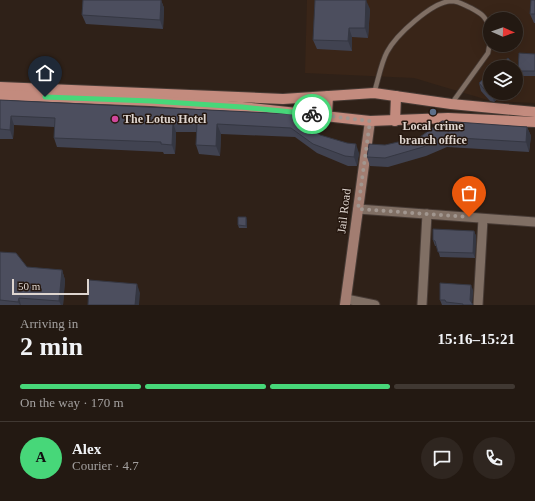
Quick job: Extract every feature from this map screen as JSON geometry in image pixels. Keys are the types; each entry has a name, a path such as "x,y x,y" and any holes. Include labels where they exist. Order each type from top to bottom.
{"main road":[{"path":"0,87 283,99 374,93 451,104 535,112"},
{"path":"0,95 151,101 242,107 370,121 448,118 535,122"},
{"path":"327,116 328,96"},
{"path":"395,121 396,96"}],"street":[{"name":"Jail Road","path":"346,302 370,121"},
{"path":"358,209 535,222"},
{"path":"422,305 427,214"},
{"path":"478,305 483,218"},
{"path":"346,302 375,305"}],"lane":[{"path":"374,93 386,52 398,36 412,22 441,4 450,1 459,2 483,14"},
{"path":"451,104 488,52"}],"shaded area":[{"path":"307,0 535,0 535,103 488,100 523,100 523,60 483,60 483,99 414,78 305,73"}],"building":[{"path":"83,0 161,0 160,20 82,15"},
{"path":"315,0 366,0 365,28 349,28 348,41 313,40"},
{"path":"531,0 535,0 535,14 530,14"},
{"path":"519,53 535,54 535,71 523,71 523,60 519,60"},
{"path":"483,79 483,88 479,83"},
{"path":"0,100 292,114 320,135 347,143 356,144 354,157 345,156 313,144 291,128 217,124 216,146 196,145 197,123 173,122 172,145 161,144 161,142 54,138 55,118 11,116 10,130 0,129"},
{"path":"442,121 527,127 526,142 443,137 423,147 385,158 367,157 369,144 385,145 420,137"},
{"path":"238,217 246,217 246,226 238,225"},
{"path":"433,229 474,231 473,253 438,252 435,241 433,240"},
{"path":"0,252 16,253 27,267 62,270 59,301 19,298 18,302 0,300"},
{"path":"89,280 137,284 135,305 88,305"},
{"path":"440,283 471,285 470,300 473,305 463,305 440,300"}],"way so far":[{"path":"312,114 370,121 358,209 469,217"}],"place":[{"name":"Local crime branch office","path":"433,112"},
{"name":"The Lotus Hotel","path":"115,119"}],"route":[{"path":"45,97 151,101 242,107 312,114"}]}
